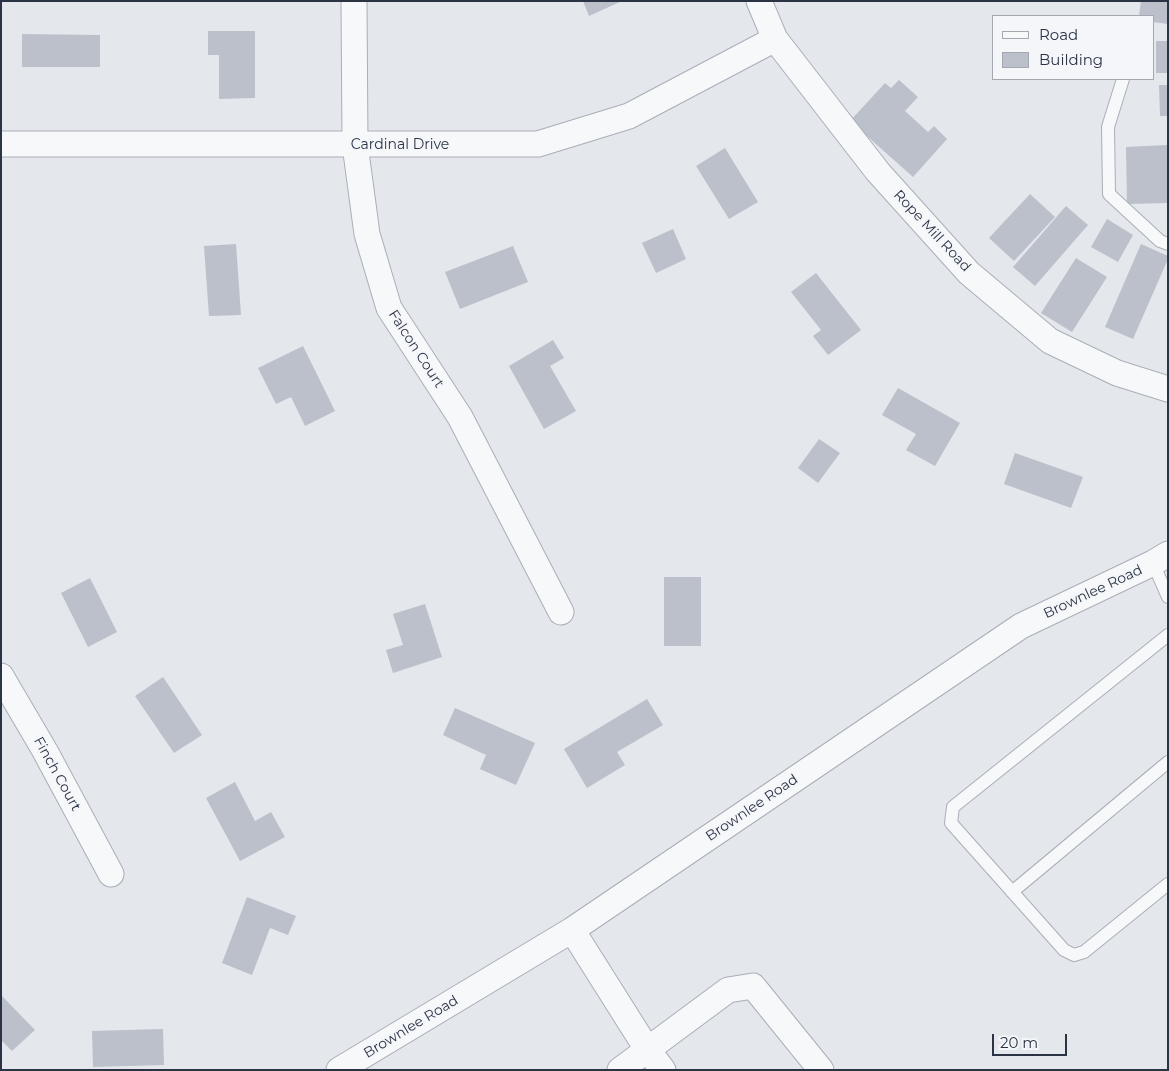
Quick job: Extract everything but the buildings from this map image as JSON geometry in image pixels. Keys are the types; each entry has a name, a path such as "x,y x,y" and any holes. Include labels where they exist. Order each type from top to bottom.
{"street":[{"name":"Falcon Court","path":"354,1 355,145 367,234 389,308 460,417 561,612"},
{"name":"Rope Mill Road","path":"759,1 775,40 878,172 969,272 1050,341 1117,373 1168,389"},
{"name":"Cardinal Drive","path":"1,144 538,144 629,116 775,40"},
{"name":"Brownlee Road","path":"339,1070 572,930 1021,626 1161,559"},
{"name":"Finch Court","path":"1,676 45,751 111,874"},
{"path":"572,930 647,1049 663,1070"},
{"path":"620,1070 728,990 753,986 821,1070"}],"lane":[{"path":"1123,80 1108,127 1109,194 1160,241 1168,244"},
{"path":"1161,559 1168,597"},
{"path":"1168,635 953,807 951,823 1064,950 1074,955 1084,952 1168,884"},
{"path":"1012,892 1168,762"}]}
